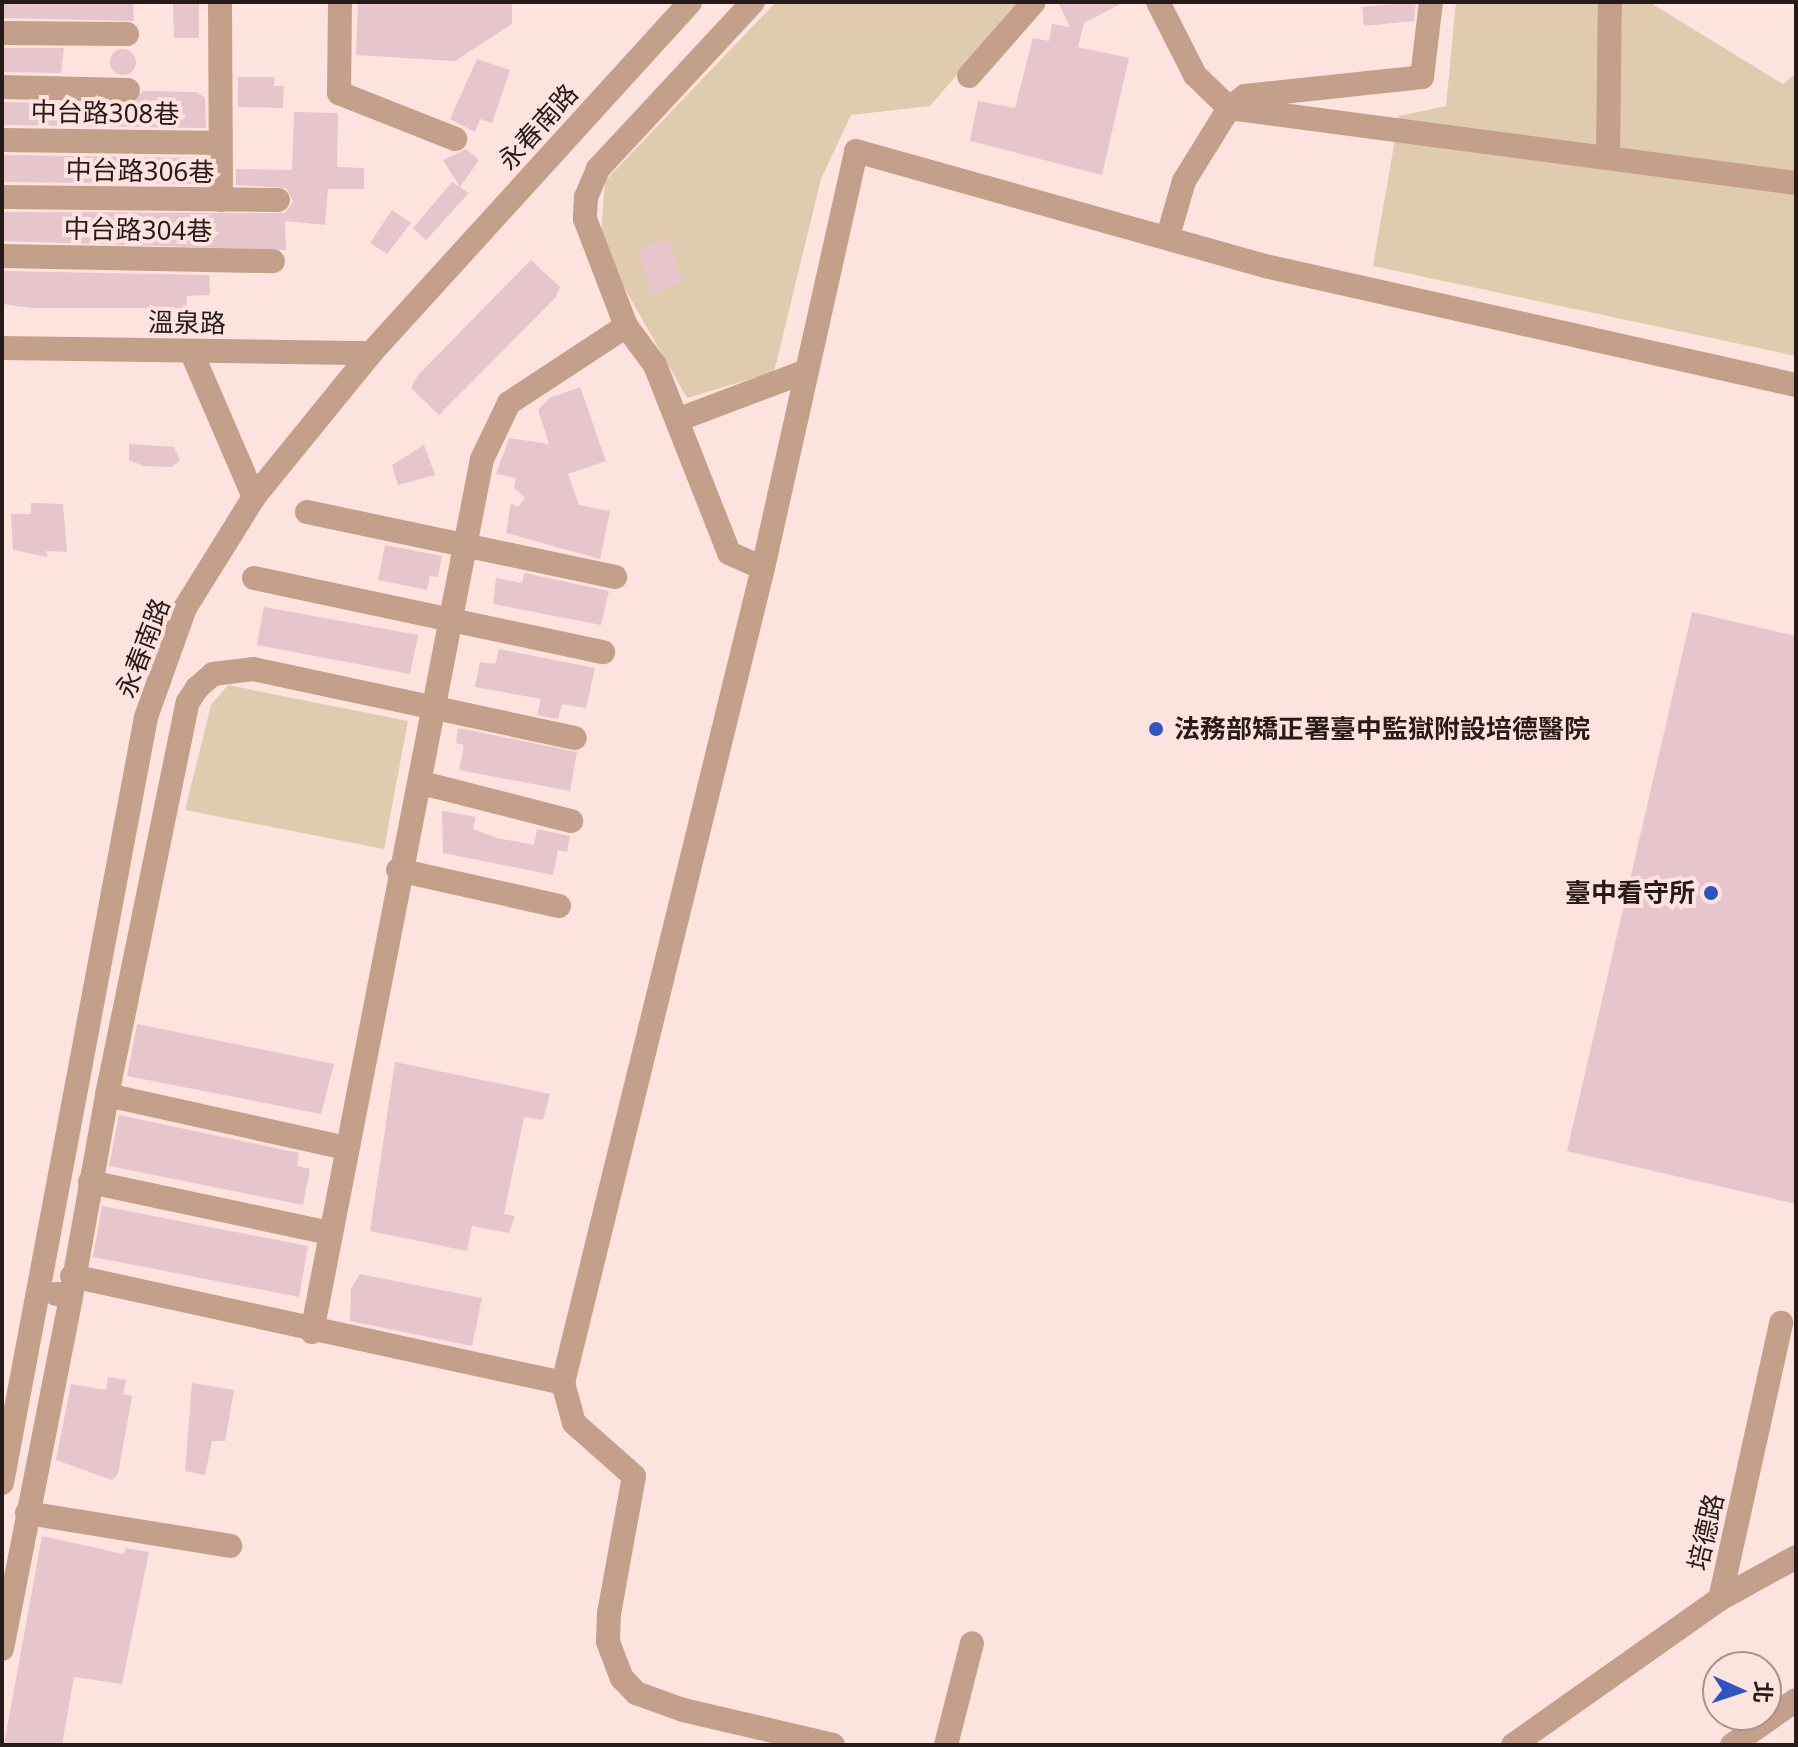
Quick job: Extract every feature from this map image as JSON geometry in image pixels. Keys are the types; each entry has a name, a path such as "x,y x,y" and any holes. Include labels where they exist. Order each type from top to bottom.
{"street":[{"path":"220,2 221,200"},
{"path":"340,2 339,93 455,139"},
{"name":"永春南路","path":"2,1483 146,717 185,608 254,497 371,353 690,2"},
{"path":"753,2 598,169 586,197 585,219 626,326 655,365 729,553 763,568"},
{"path":"969,76 1034,2"},
{"path":"1158,2 1195,75 1229,108 1796,183"},
{"path":"1168,236 1184,181 1229,108 1245,96 1422,77 1431,2"},
{"path":"1608,156 1610,2"},
{"path":"2,33 127,34"},
{"path":"2,87 128,90"},
{"name":"中台路308巷","path":"2,140 207,143"},
{"path":"833,1745 683,1710 636,1693 622,1678 608,1642 609,1613 634,1476 574,1423 563,1383 763,568 804,372 856,151 1168,236 1265,266 1796,385"},
{"name":"中台路306巷","path":"2,197 278,200"},
{"name":"中台路304巷","path":"2,256 273,261"},
{"path":"312,1332 398,870 422,783 430,707 482,459 509,403 626,326"},
{"name":"溫泉路","path":"2,348 371,353"},
{"path":"191,351 254,497"},
{"path":"677,420 804,372"},
{"path":"307,512 615,577"},
{"path":"254,578 603,652"},
{"path":"2,1649 107,1095 188,702 197,688 213,674 253,669 575,738"},
{"path":"422,783 571,821"},
{"path":"398,870 559,906"},
{"path":"107,1095 347,1148"},
{"path":"90,1182 330,1233"},
{"path":"38,1290 72,1286 563,1383"},
{"name":"培德路","path":"1513,1745 1720,1599 1781,1323"},
{"path":"27,1513 230,1546"},
{"path":"1720,1599 1796,1557"},
{"path":"946,1745 972,1643"},
{"path":"1732,1745 1796,1700"}],"shaded area":[{"path":"776,2 1019,2 930,106 851,115 821,179 774,372 687,398 600,245 605,181"},
{"path":"1456,2 1649,2 1783,84 1796,73 1796,356 1373,266 1399,116 1446,106"},
{"path":"228,685 408,721 384,849 185,810 211,705"}],"building":[{"path":"2,2 133,2 134,21 2,18"},
{"path":"173,2 199,2 199,38 174,38"},
{"path":"358,2 512,2 512,24 455,61 356,55"},
{"path":"1058,2 1124,2 1084,23 1078,47 1129,58 1102,175 970,141 978,101 1015,108 1033,38 1049,41 1052,24 1070,27"},
{"path":"1416,2 1414,21 1364,26 1362,7"},
{"path":"2,48 64,48 61,73 2,72"},
{"path":"123,49 132,53 136,62 132,71 123,75 114,71 110,62 114,53"},
{"path":"477,59 510,70 492,123 480,119 475,132 450,119"},
{"path":"238,77 274,77 274,86 284,86 283,108 238,107"},
{"path":"143,91 197,92 205,98 206,128 2,125 2,102 128,105"},
{"path":"294,112 338,113 337,167 364,168 364,189 328,189 325,225 285,221 286,250 2,241 2,212 285,213 293,201 286,188 236,185 236,169 292,170"},
{"path":"466,149 479,160 460,187 443,160"},
{"path":"2,155 206,158 206,184 2,182"},
{"path":"452,182 469,193 426,240 413,228"},
{"path":"392,210 411,223 387,254 370,243"},
{"path":"669,239 683,282 652,293 637,249"},
{"path":"531,260 560,287 556,297 439,415 411,388 418,375"},
{"path":"2,271 209,275 210,295 187,296 186,308 32,308 2,304"},
{"path":"580,387 606,461 568,474 579,505 610,511 600,559 506,533 511,503 518,507 525,498 514,488 516,478 496,474 509,438 549,444 538,410 549,398"},
{"path":"129,444 174,447 180,460 172,467 144,466 129,460"},
{"path":"424,445 435,475 398,485 392,465"},
{"path":"31,503 63,504 67,552 46,551 48,557 13,550 11,514 31,514"},
{"path":"385,545 442,556 438,577 430,576 427,590 378,580"},
{"path":"524,573 609,591 601,625 493,604 496,578 522,583"},
{"path":"264,607 418,635 410,674 257,645"},
{"name":"臺中看守所","path":"1692,612 1796,636 1796,1204 1567,1151"},
{"path":"499,649 595,668 586,708 562,704 558,719 537,715 541,699 475,687 480,662 495,664"},
{"path":"458,728 577,752 570,791 459,770 464,745 456,743"},
{"path":"442,811 476,817 473,829 497,838 534,845 537,829 570,836 567,852 558,850 553,875 443,853"},
{"path":"137,1024 334,1064 321,1114 127,1076"},
{"path":"395,1062 550,1094 543,1120 524,1117 504,1214 515,1216 509,1233 472,1226 467,1251 370,1231"},
{"path":"119,1115 299,1153 297,1166 310,1169 303,1205 109,1166"},
{"path":"102,1206 308,1246 299,1297 93,1257"},
{"path":"360,1274 482,1298 472,1346 350,1321 351,1288"},
{"path":"108,1377 126,1380 123,1394 132,1396 118,1474 112,1480 56,1460 71,1384 106,1390"},
{"path":"192,1383 234,1390 225,1441 212,1441 205,1475 185,1471"},
{"path":"42,1536 124,1554 126,1548 149,1552 122,1684 74,1677 62,1745 4,1745"}],"place":[{"name":"法務部矯正署臺中監獄附設培德醫院","path":"1156,729"},
{"name":"臺中看守所","path":"1711,893"}]}
